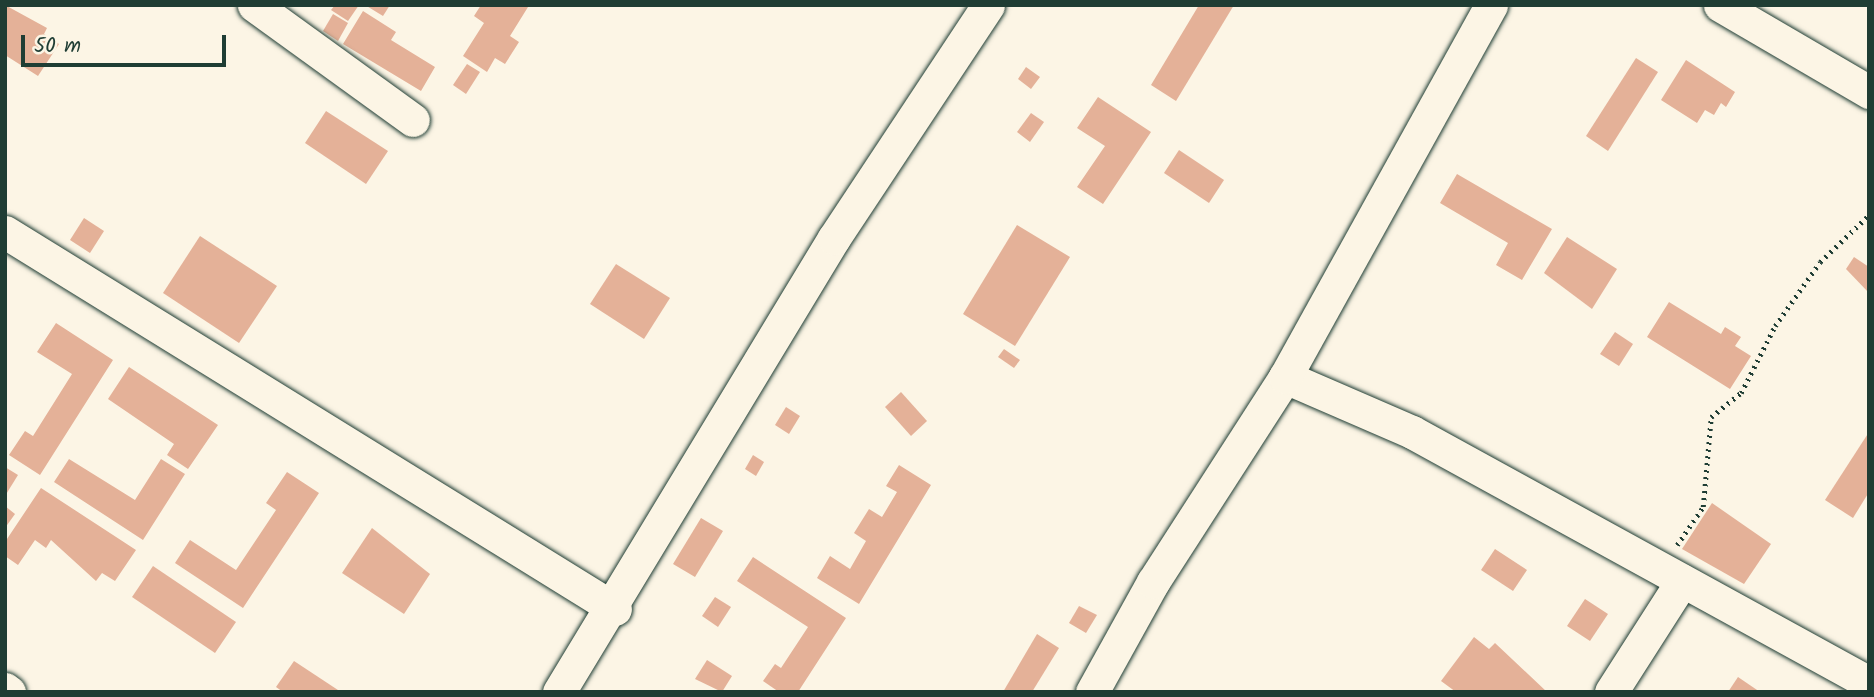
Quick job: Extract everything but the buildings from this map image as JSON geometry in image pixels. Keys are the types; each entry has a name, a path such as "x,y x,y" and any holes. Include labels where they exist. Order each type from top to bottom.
{"street":[{"path":"254,5 413,120"},
{"path":"559,692 615,609 834,238 988,5"},
{"path":"1092,692 1153,582 1284,377 1491,5"},
{"path":"1720,5 1869,92"},
{"path":"5,232 615,609"},
{"path":"1284,377 1412,432 1869,683"},
{"path":"1611,692 1672,575"}],"path":[{"path":"1672,575 1703,507 1711,416 1741,393 1775,326 1820,262 1869,215"}]}
